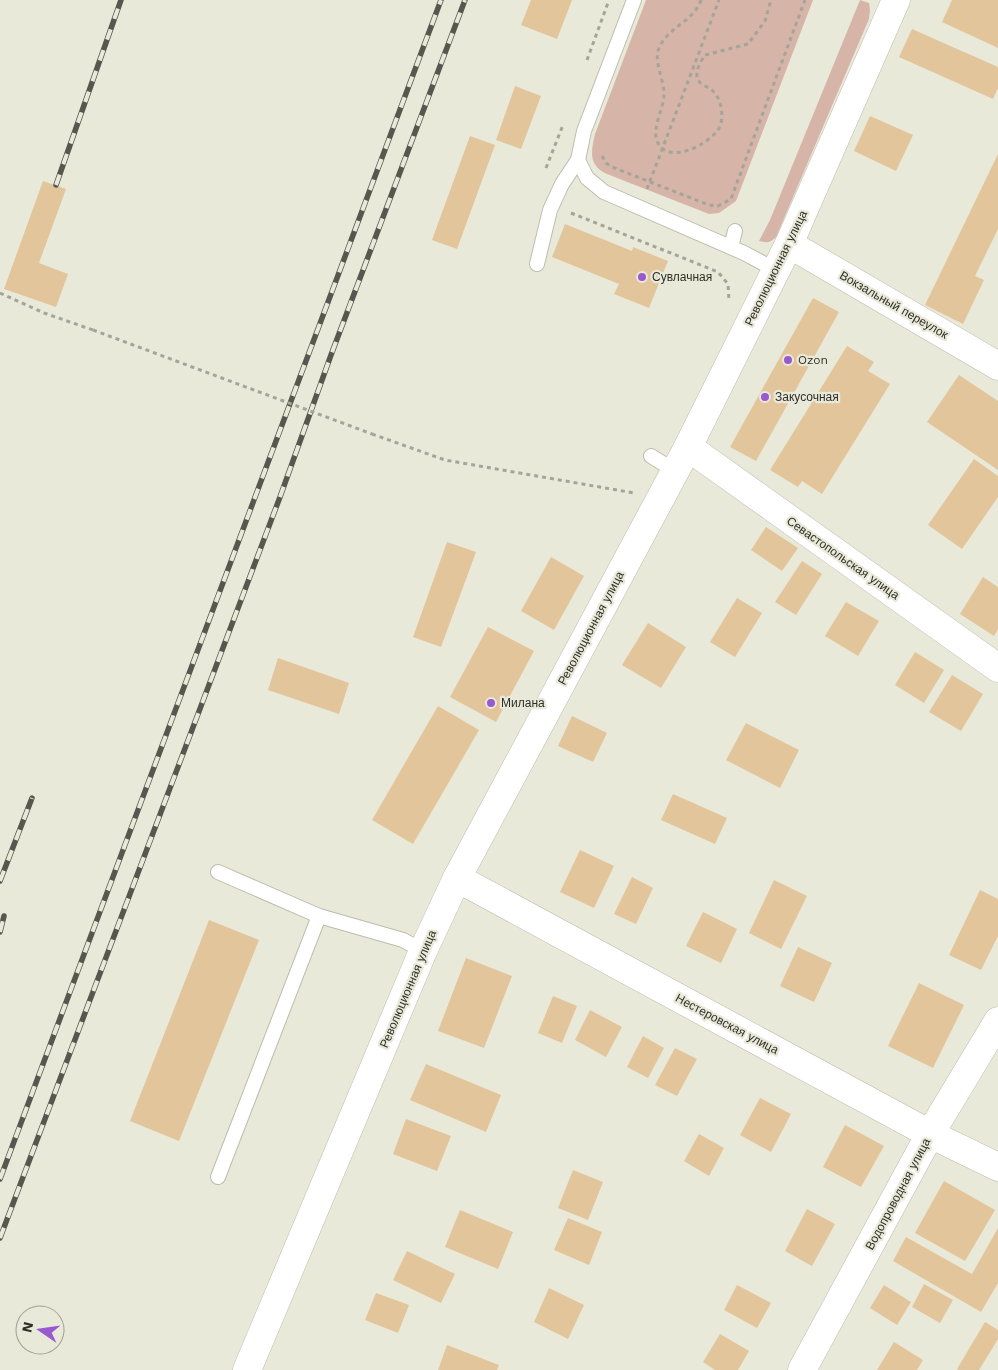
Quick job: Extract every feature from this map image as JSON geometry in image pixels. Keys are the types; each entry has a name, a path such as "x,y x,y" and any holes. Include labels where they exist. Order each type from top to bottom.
{"street":[{"name":"Революционная улица","path":"247,1370 423,951 457,878 688,447 789,244 894,1"},
{"name":"Вокзальный переулок","path":"789,244 998,366"},
{"name":"Севастопольская улица","path":"688,447 998,668"},
{"name":"Нестеровская улица","path":"457,878 930,1134 998,1167"},
{"name":"Водопроводная улица","path":"802,1370 930,1134 998,1021"}],"lane":[{"path":"536,264 550,210 562,184 578,160 584,130 634,0"},
{"path":"578,160 587,178 604,192 731,247 776,270"},
{"path":"731,247 735,231"},
{"path":"651,456 675,471"},
{"path":"218,872 319,916 403,940 423,951"},
{"path":"218,1177 319,916"}],"path":[{"path":"585,64 609,0"},
{"path":"701,0 695,12 666,38 658,52 657,58 664,96 656,132 657,141 663,148 673,153 690,150 710,138 719,129 721,120 720,102 714,92 699,81 697,77 699,64 705,55 748,44 765,21 771,0"},
{"path":"630,236 719,0"},
{"path":"601,153 606,163 612,167 709,205 718,206 731,199 805,0"},
{"path":"544,175 564,120"},
{"path":"550,210 574,214 718,272 728,284 729,302 726,310"},
{"path":"0,293 44,313 445,460 638,494"}],"shaded area":[{"path":"646,0 813,0 736,201 719,213 709,214 607,174 597,166 592,157 595,134"},
{"path":"860,0 869,3 869,19 776,237 768,242 759,241 770,220"}],"building":[{"path":"531,0 572,0 557,39 521,25"},
{"path":"952,0 998,0 998,48 942,22"},
{"path":"912,29 998,67 998,88 993,99 899,57"},
{"path":"515,86 541,96 521,149 496,140"},
{"path":"870,116 913,135 896,171 854,151"},
{"path":"470,136 495,145 457,249 432,240"},
{"path":"998,154 998,229 975,276 984,280 963,324 925,305"},
{"path":"43,181 66,189 39,263 68,274 56,307 4,289"},
{"path":"565,224 632,251 633,247 668,261 649,308 614,294 619,284 552,257"},
{"path":"813,298 839,312 756,461 730,447"},
{"path":"847,346 874,362 868,371 890,384 822,494 802,481 798,487 770,470"},
{"path":"959,375 998,401 998,470 927,422"},
{"path":"974,459 998,476 998,497 962,549 928,525"},
{"path":"766,527 798,548 782,571 751,550"},
{"path":"447,542 476,552 441,647 413,637"},
{"path":"551,557 584,576 554,630 521,611"},
{"path":"802,561 822,574 796,615 775,602"},
{"path":"983,577 998,587 998,629 994,636 960,614"},
{"path":"737,598 762,613 735,657 710,642"},
{"path":"846,602 879,621 858,656 825,636"},
{"path":"648,623 686,647 661,688 622,665"},
{"path":"488,627 534,651 496,722 450,697"},
{"path":"915,652 944,670 924,703 895,685"},
{"path":"278,658 349,683 339,714 268,690"},
{"path":"952,675 983,694 961,731 929,712"},
{"path":"438,706 479,730 413,844 372,820"},
{"path":"572,716 607,733 593,762 558,746"},
{"path":"746,723 799,750 780,788 726,760"},
{"path":"673,794 727,818 715,844 661,820"},
{"path":"580,850 614,866 594,908 560,892"},
{"path":"632,877 653,888 636,924 614,914"},
{"path":"774,880 807,896 781,949 749,933"},
{"path":"980,890 998,899 998,936 981,970 949,955"},
{"path":"703,912 737,929 721,963 686,946"},
{"path":"209,920 259,940 179,1141 130,1121"},
{"path":"798,947 832,963 814,1002 780,986"},
{"path":"466,958 512,976 484,1048 438,1031"},
{"path":"919,983 964,1005 933,1068 888,1046"},
{"path":"553,996 577,1006 562,1043 538,1033"},
{"path":"590,1010 622,1027 606,1057 575,1040"},
{"path":"643,1036 664,1048 648,1078 627,1067"},
{"path":"675,1048 697,1059 677,1096 655,1085"},
{"path":"426,1064 501,1095 486,1132 410,1100"},
{"path":"760,1098 791,1114 771,1152 740,1135"},
{"path":"406,1119 451,1136 437,1171 393,1154"},
{"path":"845,1125 884,1146 861,1187 823,1167"},
{"path":"699,1134 724,1148 709,1176 684,1161"},
{"path":"573,1170 603,1182 588,1220 558,1208"},
{"path":"944,1181 995,1210 965,1261 915,1233"},
{"path":"807,1209 835,1224 812,1266 785,1251"},
{"path":"460,1210 513,1232 498,1269 445,1247"},
{"path":"568,1218 602,1232 589,1265 554,1250"},
{"path":"998,1228 998,1283 981,1312 893,1261 906,1237 972,1274"},
{"path":"407,1251 455,1274 441,1303 393,1280"},
{"path":"924,1284 953,1300 940,1323 912,1307"},
{"path":"737,1285 771,1303 757,1328 724,1310"},
{"path":"884,1285 911,1302 897,1325 870,1308"},
{"path":"549,1288 584,1305 568,1339 534,1322"},
{"path":"376,1293 409,1305 398,1333 365,1320"},
{"path":"985,1322 998,1330 998,1339 979,1370 958,1370 957,1369"},
{"path":"720,1334 749,1351 738,1370 715,1370 703,1362"},
{"path":"894,1342 923,1360 917,1370 877,1370"},
{"path":"447,1345 499,1365 497,1370 438,1370"}],"railway":[{"path":"56,185 121,0"},
{"path":"0,1179 441,0"},
{"path":"0,1238 280,497 331,355 465,0"},
{"path":"0,881 32,798"},
{"path":"0,932 4,916"}],"place":[{"name":"Сувлачная","path":"642,277"},
{"name":"Ozon","path":"788,360"},
{"name":"Закусочная","path":"765,397"},
{"name":"Милана","path":"491,703"}]}
